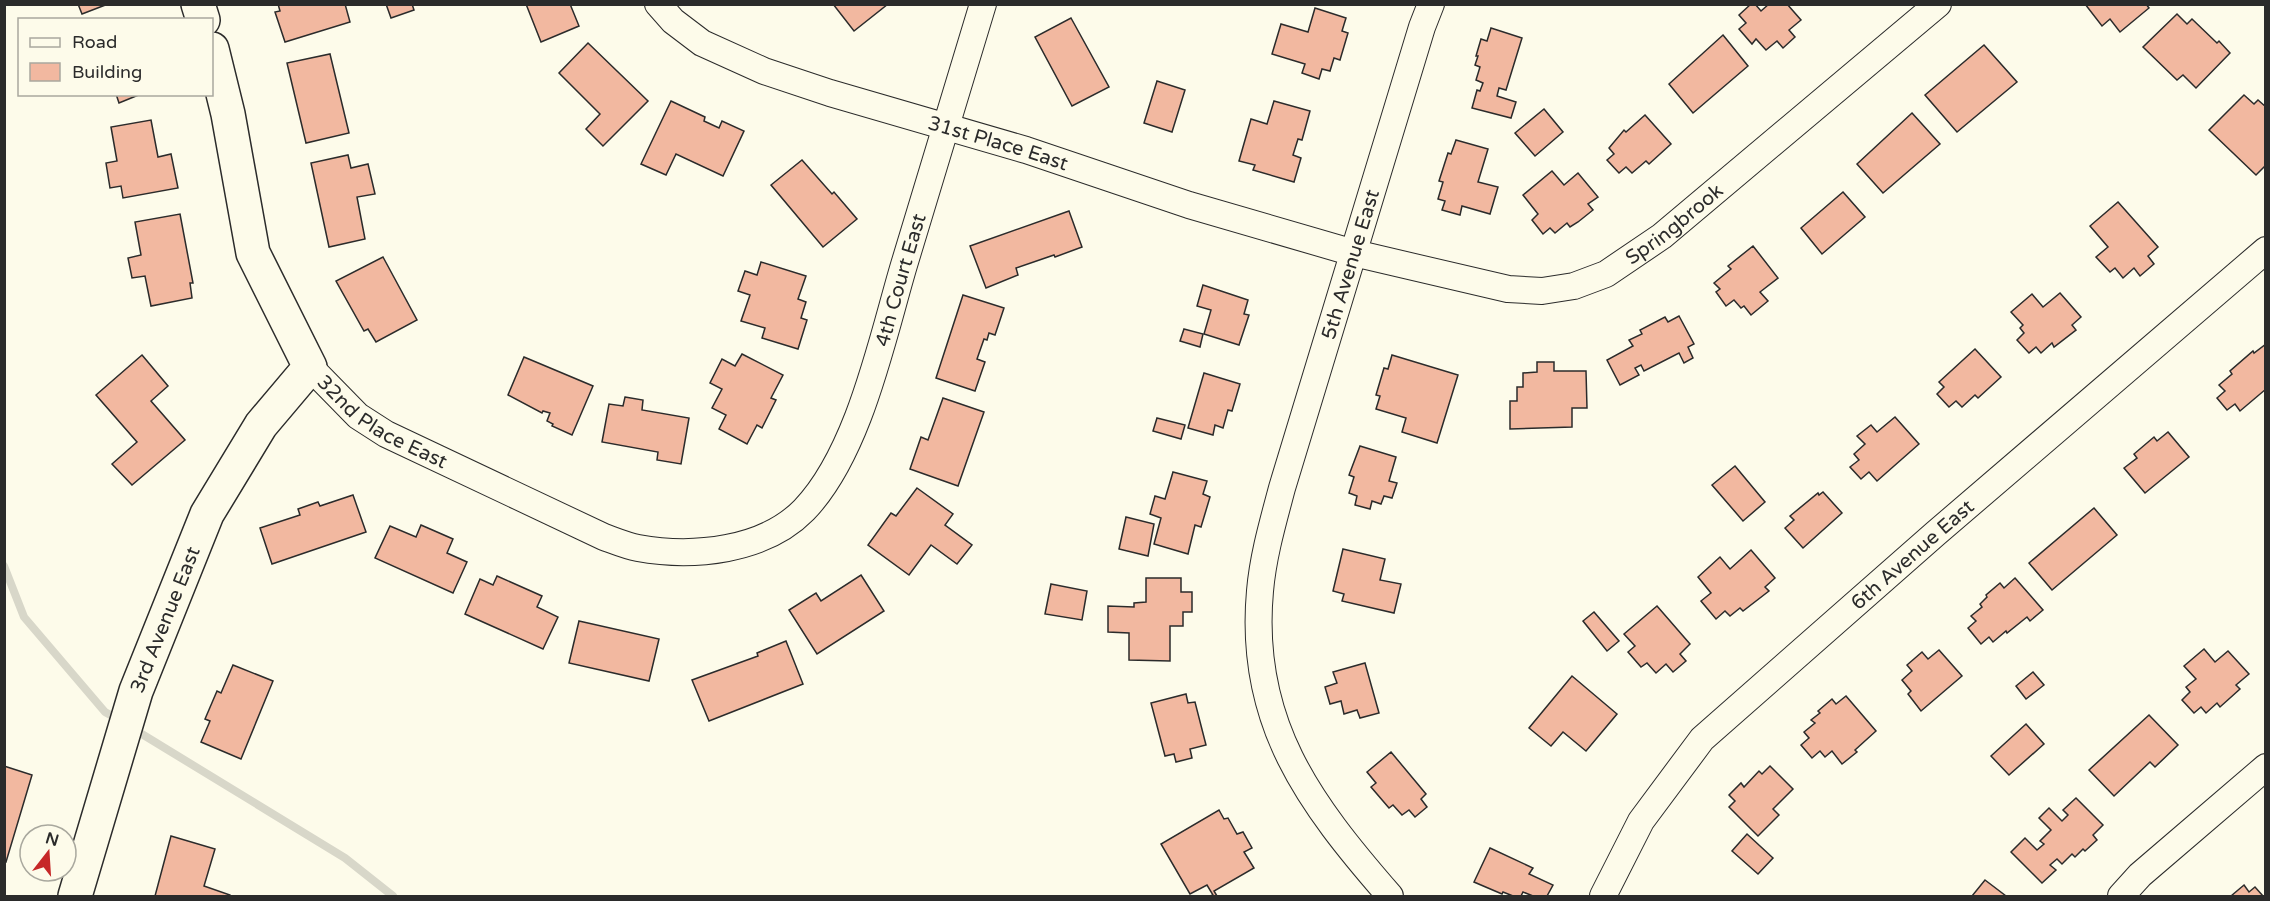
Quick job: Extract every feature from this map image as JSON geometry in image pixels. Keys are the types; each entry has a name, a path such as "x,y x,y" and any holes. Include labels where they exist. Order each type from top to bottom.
{"street":[{"name":"31st Place East","path":"658,4 673,21 702,43 732,58 830,93 1026,150 1189,205 1354,253"},
{"name":"4th Court East","path":"775,532 803,511 825,484 843,454 867,389 983,4"},
{"name":"5th Avenue East","path":"1390,897 1326,819 1290,760 1276,728 1266,694 1260,660 1258,625 1265,555 1282,488 1422,27 1431,4"},
{"name":"Springbrook","path":"1354,253 1508,289 1542,291 1574,286 1606,274 1662,236 1938,4"},
{"name":"32nd Place East","path":"213,53 228,114 253,253 310,368 358,416 386,434 604,537 636,548 671,552 707,551 741,544 775,532"},
{"name":"6th Avenue East","path":"1603,897 1641,821 1702,739 1935,534 2265,250"},
{"name":"3rd Avenue East","path":"75,897 136,691 207,514 261,425 310,368"},
{"path":"2121,897 2140,874 2265,767"}],"building":[{"path":"78,4 108,4 82,14"},
{"path":"278,4 345,4 350,22 285,42 275,12 280,11"},
{"path":"386,4 412,4 414,10 391,18"},
{"path":"526,4 570,4 579,26 541,42"},
{"path":"833,4 888,4 854,31"},
{"path":"1751,4 1755,4 1761,11 1769,4 1787,4 1801,20 1789,30 1795,37 1783,48 1777,41 1766,50 1756,39 1752,44 1739,29 1746,23 1739,15"},
{"path":"2085,4 2146,4 2149,8 2120,32 2110,19 2102,26"},
{"path":"1315,8 1346,18 1342,31 1348,33 1340,60 1334,58 1330,71 1322,69 1319,79 1302,73 1305,64 1272,54 1281,24 1308,32"},
{"path":"2177,14 2187,24 2192,19 2230,53 2196,88 2183,75 2177,80 2143,47"},
{"path":"1071,18 1109,87 1072,106 1035,37"},
{"path":"1491,28 1522,38 1506,90 1499,88 1497,96 1516,102 1511,118 1472,108 1477,90 1480,91 1483,83 1476,80 1480,67 1475,65 1478,56 1476,56 1481,39 1487,41"},
{"path":"1723,35 1748,66 1693,113 1669,84"},
{"path":"588,43 648,101 603,146 586,129 600,114 559,73"},
{"path":"1984,45 2017,82 1957,132 1925,95"},
{"path":"330,54 349,133 306,143 287,63"},
{"path":"1157,81 1185,90 1172,132 1144,123"},
{"path":"2244,95 2254,104 2258,100 2266,107 2266,165 2256,175 2209,130"},
{"path":"117,96 136,96 119,103"},
{"path":"671,101 705,117 704,121 719,128 722,121 744,131 723,176 676,154 666,175 641,164"},
{"path":"1274,101 1310,111 1302,140 1298,139 1293,155 1301,158 1294,182 1253,170 1255,165 1239,161 1251,119 1267,124"},
{"path":"1544,109 1563,132 1535,156 1515,133"},
{"path":"1912,113 1940,144 1883,193 1857,164"},
{"path":"1645,115 1671,144 1649,164 1646,161 1632,173 1626,167 1619,173 1607,160 1614,154 1609,148 1624,130 1626,132"},
{"path":"151,120 158,157 171,154 178,188 123,198 121,186 110,188 106,163 117,161 111,127"},
{"path":"1456,140 1488,149 1478,182 1498,187 1490,214 1462,206 1460,215 1442,210 1445,201 1438,199 1443,182 1439,181 1448,153 1451,154"},
{"path":"348,155 351,168 368,164 375,194 357,197 365,239 329,247 311,163"},
{"path":"802,160 857,219 823,247 771,185"},
{"path":"1552,171 1564,185 1578,173 1598,197 1588,204 1593,210 1578,222 1570,227 1567,223 1555,233 1550,228 1543,234 1532,220 1538,214 1523,195"},
{"path":"1843,192 1865,217 1822,254 1801,228"},
{"path":"2118,202 2158,247 2148,256 2154,264 2140,276 2134,268 2123,278 2115,268 2110,272 2096,257 2108,247 2090,226"},
{"path":"1069,211 1082,247 1016,268 1018,275 986,288 970,246"},
{"path":"180,214 193,283 190,283 192,298 151,306 145,276 132,278 128,258 141,255 135,222"},
{"path":"1753,246 1778,278 1760,292 1768,301 1751,315 1744,306 1741,308 1734,300 1726,306 1716,292 1720,289 1714,283 1731,269 1728,266"},
{"path":"383,257 417,320 376,342 368,329 364,331 336,281"},
{"path":"761,262 806,276 798,299 806,302 801,318 807,320 798,349 762,338 765,328 741,321 750,295 738,291 745,271 757,275"},
{"path":"1203,285 1248,300 1244,314 1249,315 1239,345 1204,334 1211,310 1197,306"},
{"path":"2060,293 2081,317 2072,325 2076,330 2054,347 2052,343 2041,353 2036,347 2029,353 2017,340 2024,333 2020,328 2023,325 2011,312 2032,294 2043,307"},
{"path":"963,295 1004,308 995,335 989,333 987,340 984,339 977,359 985,362 975,391 936,378"},
{"path":"1679,316 1694,344 1688,347 1693,358 1684,363 1679,353 1644,371 1641,365 1635,368 1639,375 1620,385 1607,360 1633,346 1629,340 1642,334 1640,330 1665,317 1668,322"},
{"path":"1184,329 1203,334 1200,347 1180,341"},
{"path":"2266,344 2266,389 2240,411 2235,404 2227,410 2217,398 2225,391 2219,385 2232,374 2230,371 2253,351 2254,353"},
{"path":"1975,349 2001,377 1978,398 1975,395 1962,407 1956,401 1949,407 1937,394 1944,387 1939,382"},
{"path":"742,354 783,375 771,398 776,400 762,428 757,425 747,444 719,429 726,415 712,408 722,389 710,383 722,359 735,366"},
{"path":"142,355 168,386 151,401 185,440 132,485 112,464 137,442 96,395"},
{"path":"1392,355 1458,375 1437,443 1402,432 1406,418 1376,409 1380,396 1376,395 1384,368 1388,369"},
{"path":"524,357 593,386 572,435 552,426 553,424 547,421 550,413 543,411 542,413 508,395"},
{"path":"1537,362 1554,362 1554,371 1586,371 1587,408 1572,408 1572,427 1510,429 1510,401 1517,401 1517,387 1523,387 1523,373 1537,372"},
{"path":"1204,373 1240,384 1232,411 1228,410 1223,428 1215,425 1213,435 1188,428"},
{"path":"625,397 643,400 642,410 689,418 681,464 657,460 658,452 602,442 609,404 623,406"},
{"path":"943,398 984,412 958,486 910,469 921,437 928,440"},
{"path":"1895,417 1919,444 1877,481 1869,472 1861,479 1850,467 1859,460 1854,454 1865,444 1857,436 1871,425 1877,432"},
{"path":"1157,418 1185,425 1181,439 1153,431"},
{"path":"2168,432 2189,457 2145,493 2124,468 2137,458 2134,454 2154,437 2157,441"},
{"path":"1360,446 1396,457 1389,481 1397,483 1392,498 1384,496 1381,504 1372,501 1370,509 1355,505 1357,496 1349,493 1354,477 1349,475"},
{"path":"1735,466 1765,502 1743,521 1712,485"},
{"path":"1173,472 1207,481 1203,494 1210,497 1201,527 1195,525 1188,554 1154,544 1161,518 1150,514 1155,496 1165,499"},
{"path":"917,488 953,514 945,525 972,545 957,564 931,545 909,575 868,545 891,513 896,516"},
{"path":"1823,492 1842,513 1803,548 1785,528 1794,520 1790,516 1818,493 1819,495"},
{"path":"353,495 366,532 272,564 260,528 300,515 298,509 318,502 320,506"},
{"path":"2094,508 2117,535 2052,590 2029,563"},
{"path":"1126,517 1154,524 1148,556 1119,549"},
{"path":"421,525 453,539 447,553 467,562 453,593 375,558 390,526 416,537"},
{"path":"1343,549 1385,559 1380,580 1401,584 1394,613 1342,601 1344,594 1333,591"},
{"path":"1751,550 1775,578 1765,587 1769,591 1743,611 1740,608 1730,616 1725,611 1716,619 1701,601 1711,593 1698,577 1720,557 1730,569"},
{"path":"861,575 884,611 817,654 789,610 816,593 821,601"},
{"path":"497,576 542,596 537,607 558,617 543,649 465,614 480,579 493,585"},
{"path":"1146,578 1181,578 1181,592 1192,592 1192,612 1183,612 1183,626 1170,626 1170,661 1129,660 1129,633 1108,632 1108,606 1134,607 1134,603 1146,602"},
{"path":"2015,578 2043,610 2030,621 2027,617 1993,642 1989,637 1981,644 1968,628 1976,621 1971,616 1982,607 1980,604 1987,597 1986,595 2000,583 2004,588"},
{"path":"1051,584 1087,591 1082,620 1045,614"},
{"path":"1657,606 1690,644 1680,654 1686,661 1673,672 1666,664 1656,673 1647,663 1641,667 1628,652 1635,646 1624,634"},
{"path":"1594,612 1619,641 1607,651 1583,621"},
{"path":"579,621 659,639 649,681 569,663"},
{"path":"786,641 803,684 709,721 692,680 758,656 757,653"},
{"path":"2204,649 2215,662 2228,651 2249,674 2236,685 2240,689 2220,707 2217,703 2206,713 2201,707 2194,713 2182,700 2190,692 2186,687 2196,679 2184,666"},
{"path":"1939,650 1962,676 1921,711 1908,694 1911,691 1902,680 1912,671 1907,665 1922,652 1928,659"},
{"path":"1365,663 1379,713 1360,718 1357,710 1344,714 1341,701 1330,704 1325,687 1337,683 1333,672"},
{"path":"233,665 273,681 241,759 201,742 210,721 205,719 217,691 221,693"},
{"path":"2033,672 2044,685 2026,699 2016,686"},
{"path":"1572,676 1617,714 1586,751 1563,732 1551,746 1529,728"},
{"path":"1186,694 1188,703 1195,702 1206,745 1190,749 1192,758 1176,762 1174,754 1165,756 1151,703"},
{"path":"1846,696 1876,731 1855,750 1857,752 1842,764 1832,751 1825,757 1820,751 1812,758 1801,745 1809,738 1804,732 1815,723 1811,720 1820,713 1818,711 1832,699 1836,704"},
{"path":"2149,715 2178,745 2155,767 2150,762 2114,796 2089,770"},
{"path":"2026,724 2044,744 2009,775 1991,756"},
{"path":"1391,752 1426,794 1421,799 1427,807 1415,817 1409,810 1402,815 1393,805 1389,808 1371,787 1376,783 1367,772"},
{"path":"4,766 32,775 6,862 4,861"},
{"path":"1770,766 1793,789 1773,809 1779,815 1758,836 1729,807 1735,801 1729,795 1741,783 1744,787 1759,771 1762,774"},
{"path":"2076,798 2103,825 2093,835 2097,840 2075,857 2072,854 2062,864 2057,859 2050,865 2056,870 2042,883 2011,852 2025,838 2037,850 2044,844 2040,841 2051,830 2039,818 2049,808 2062,821 2068,815 2063,810"},
{"path":"1219,810 1224,819 1228,818 1237,834 1243,832 1252,848 1244,852 1254,868 1214,891 1217,896 1210,896 1213,895 1207,885 1190,894 1161,844"},
{"path":"1747,834 1773,858 1758,874 1732,851"},
{"path":"171,836 215,849 204,886 230,896 155,896"},
{"path":"1490,848 1533,868 1529,874 1553,885 1547,896 1533,896 1523,892 1521,896 1503,892 1502,894 1474,882"},
{"path":"1985,880 2006,896 1972,896"},
{"path":"2244,885 2249,892 2255,887 2263,896 2231,896"}],"waterway":[{"path":"4,566 24,617 105,712 121,721"},
{"path":"132,728 345,858 393,896"}]}
